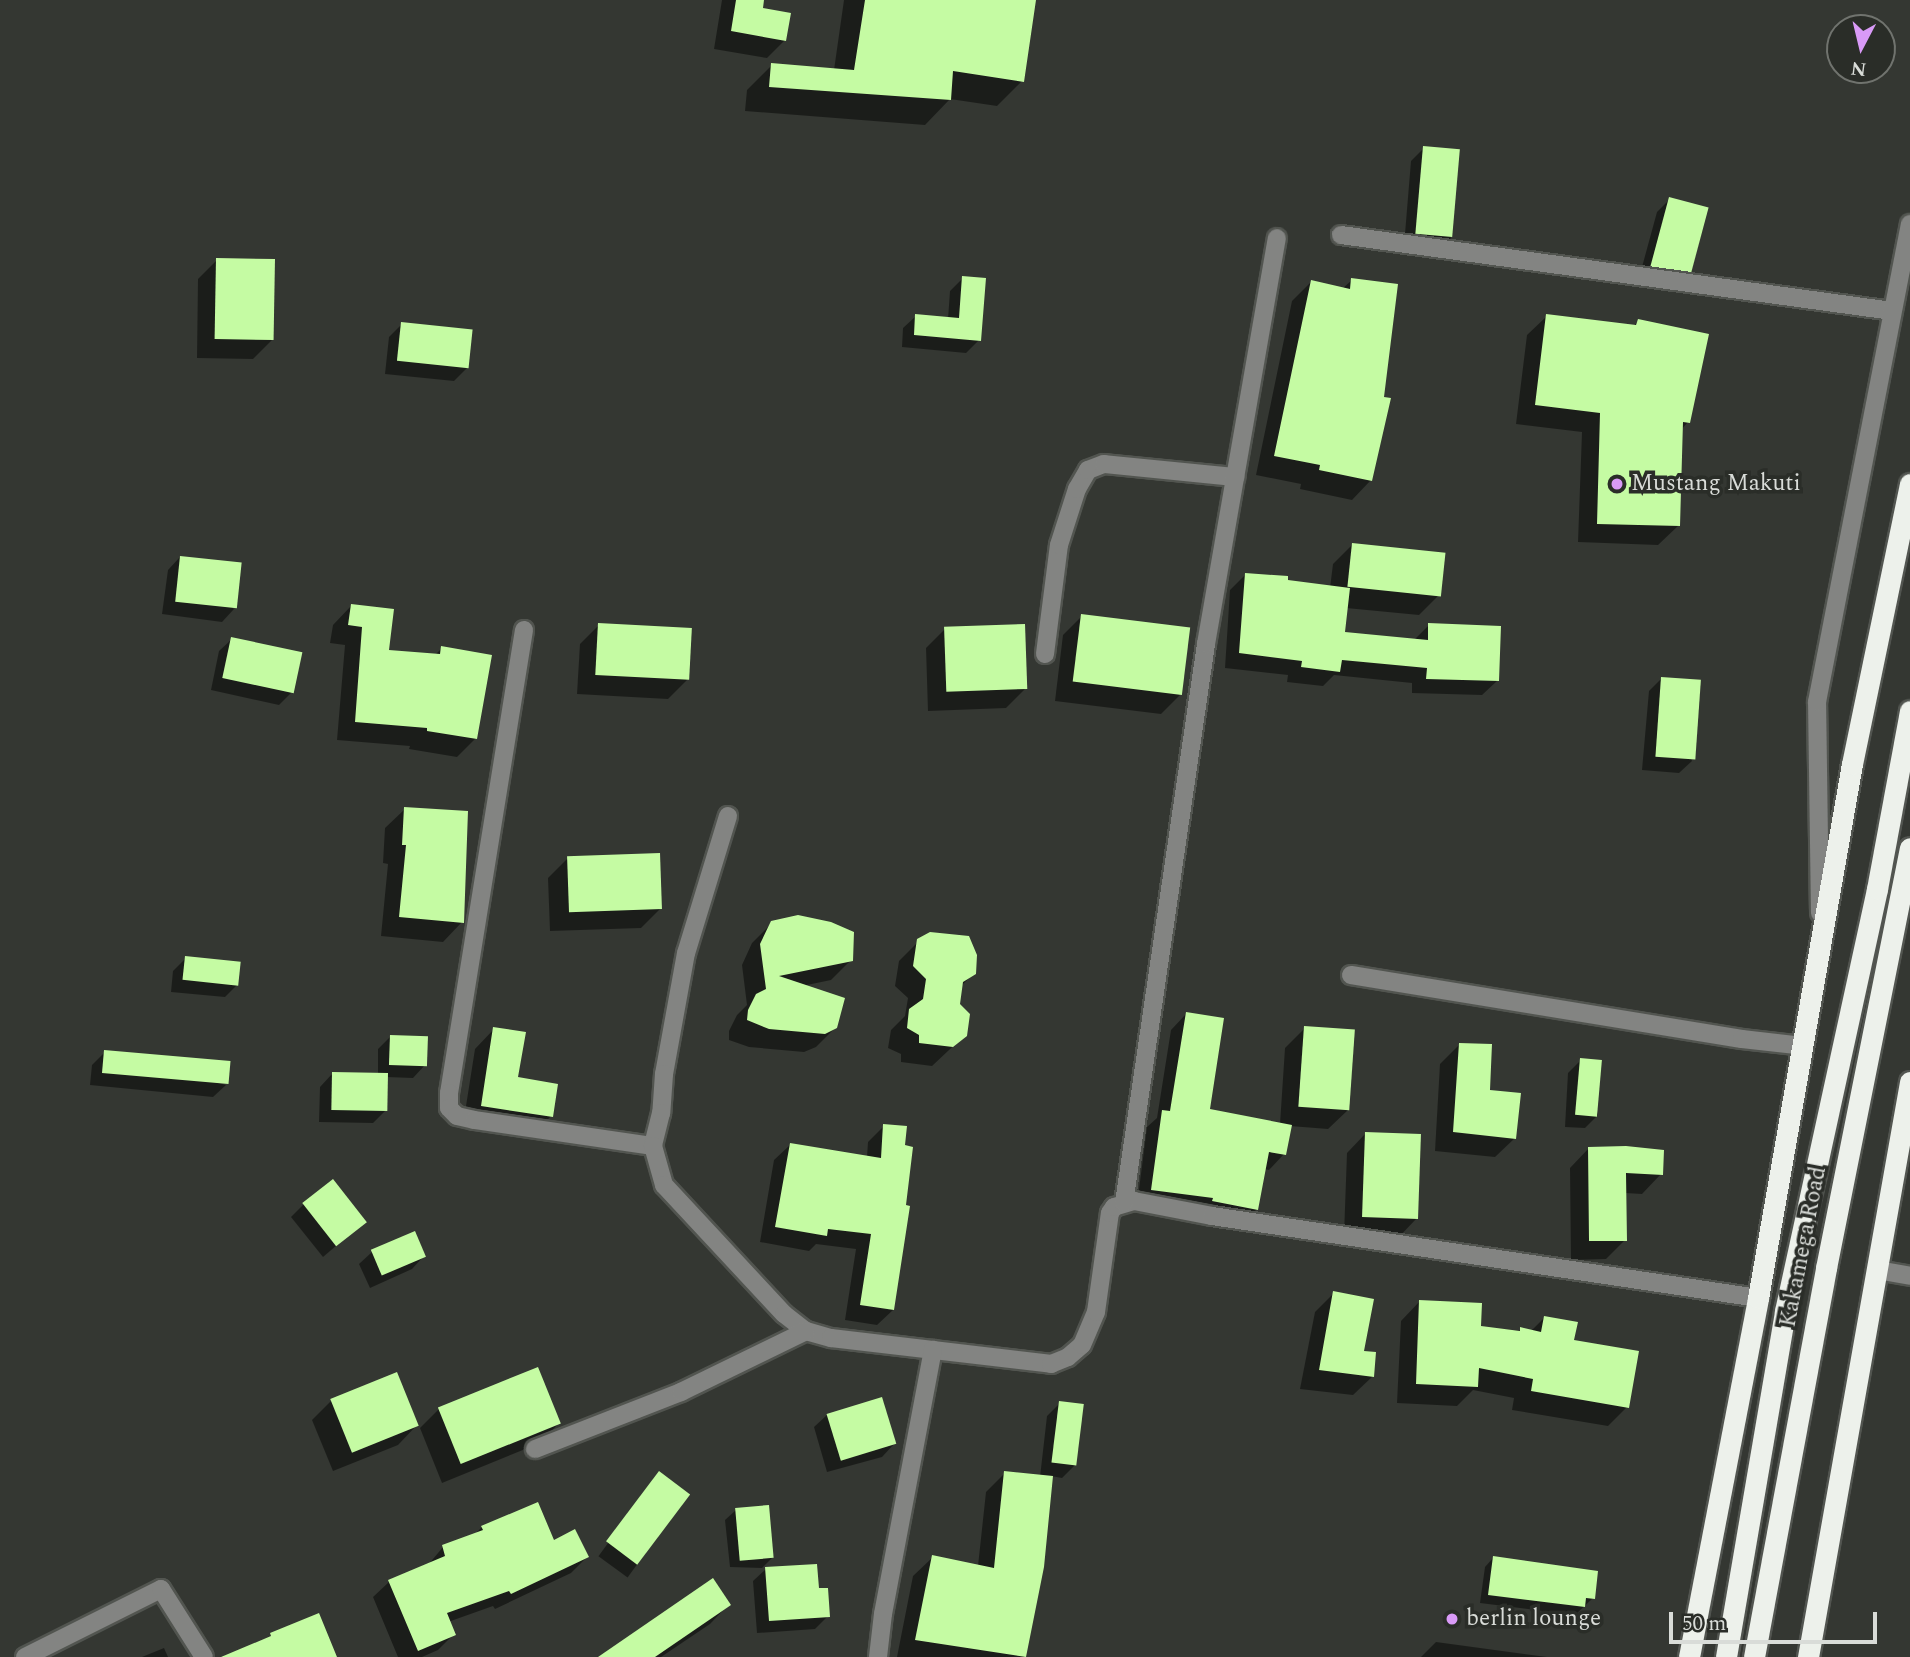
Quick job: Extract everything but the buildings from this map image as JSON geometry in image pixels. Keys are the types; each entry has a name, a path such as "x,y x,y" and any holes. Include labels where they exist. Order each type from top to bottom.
{"highway":[{"path":"1689,1657 1758,1298 1852,764 1910,484"},
{"name":"Kakamega Road","path":"1726,1657 1785,1311 1877,889 1910,711"},
{"name":"Kakamega Road","path":"1754,1657 1824,1281 1910,848"},
{"path":"1808,1657 1910,1082"}],"street":[{"path":"1820,955 1817,702 1910,224"},
{"path":"1341,235 1892,311"},
{"path":"1124,1203 1203,657 1277,237"},
{"path":"1045,654 1059,545 1077,489 1088,470 1104,464 1235,477"},
{"path":"524,630 451,1080 449,1108 457,1116 474,1120 653,1146"},
{"path":"728,816 686,953 664,1074 661,1114 653,1146 664,1185 785,1314 806,1331 831,1338 1051,1364 1068,1357 1082,1345 1091,1328 1107,1223 1114,1207 1134,1201 1758,1298"},
{"path":"1351,975 1729,1037 1803,1046"},
{"path":"1877,1270 1910,1276"},
{"path":"535,1448 681,1392 806,1331"},
{"path":"878,1657 933,1350"},
{"path":"25,1657 161,1589 204,1657"}],"place":[{"name":"Mustang Makuti","path":"1617,484"},
{"name":"berlin lounge","path":"1452,1619"}]}
